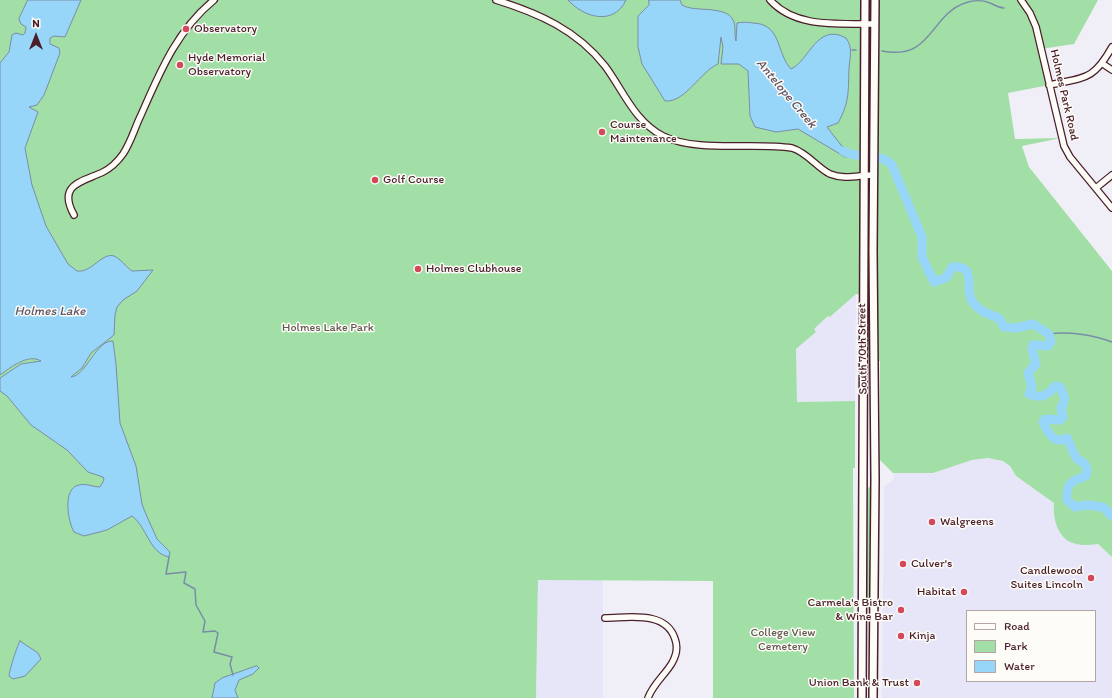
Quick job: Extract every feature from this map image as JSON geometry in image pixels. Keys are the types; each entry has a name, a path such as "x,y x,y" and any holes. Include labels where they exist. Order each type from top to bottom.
{"main road":[{"name":"South 70th Street","path":"862,698 863,185 865,0"},
{"name":"South 70th Street","path":"873,698 875,0"}],"street":[{"path":"74,215 68,203 72,188 78,182 111,167 120,158 169,54 192,22 214,0"},
{"path":"496,0 548,19 576,38 601,62 636,113 649,126 663,136 689,143 792,148 803,152 829,173 854,177 874,175"},
{"path":"770,0 782,11 803,20 875,24"},
{"name":"Holmes Park Road","path":"1021,0 1030,13 1036,27 1064,146 1070,157 1112,208"},
{"path":"1049,85 1085,77 1096,71 1103,64 1112,47"},
{"path":"1103,64 1112,70"},
{"path":"1096,188 1112,175"},
{"path":"854,177 863,185"},
{"path":"605,618 654,618 665,624 673,634 676,644 675,656 669,667 654,686 648,698"}],"shaded area":[{"path":"856,294 855,401 797,402 796,349 816,332 814,329 829,315 831,317"},
{"path":"988,458 1003,461 1010,466 1016,476 1054,503 1053,512 1055,522 1062,535 1072,543 1084,545 1098,544 1112,557 1112,698 882,698 884,487 894,479 893,473 933,473 972,460"},
{"path":"538,580 603,580 603,698 536,698"}],"green space":[{"name":"Holmes Lake Park","path":"0,0 1098,0 1074,44 1041,49 1049,85 1008,93 1015,139 1061,138 1022,146 1029,167 1112,271 1112,557 1098,544 1076,544 1063,537 1055,521 1054,503 1016,476 1010,466 1003,461 988,458 972,460 933,473 893,473 880,460 880,361 874,361 873,295 870,295 870,337 867,357 866,295 856,294 830,317 828,316 814,329 816,332 796,349 797,402 855,401 855,468 853,468 854,698 713,698 713,581 538,580 536,698 0,698"},
{"path":"869,487 871,487 870,616 865,593 866,493"}],"water":[{"name":"Holmes Lake","path":"28,0 81,0 65,37 54,36 50,38 50,44 59,48 60,53 44,95 37,105 29,107 38,112 25,148 32,185 46,226 68,264 77,271 87,269 105,257 110,256 117,257 132,271 153,270 137,291 123,300 117,307 114,335 91,353 82,368 71,377 82,371 101,346 107,342 113,341 120,423 136,466 142,504 157,539 170,552 169,557 162,555 152,545 141,526 132,516 107,530 84,536 74,532 68,514 68,499 70,492 74,487 79,485 100,487 104,480 103,477 88,472 67,450 31,425 7,396 0,391 0,378 21,364 41,361 31,359 19,362 0,375 0,63 9,52 12,35 16,33 23,35 25,33 26,27 21,24 19,19"},
{"path":"568,0 626,0 621,8 614,14 598,16 590,15 582,11"},
{"path":"649,0 680,0 682,5 687,7 725,13 731,16 734,22 736,41 737,23 747,22 769,28 774,34 786,62 791,69 803,59 814,44 828,35 836,34 846,38 850,45 850,52 848,90 845,108 838,123 827,127 841,145 853,156 845,157 798,129 776,132 755,127 750,116 748,71 739,64 721,64 723,47 721,37 718,64 705,73 679,97 665,101 642,64 638,47 638,16 649,5"},
{"path":"20,641 38,653 41,659 25,676 13,679 9,676 9,673"},
{"path":"257,666 259,668 253,674 239,680 235,690 238,698 212,698 215,683 222,678"}],"waterway":[{"path":"882,51 898,52 911,49 921,43 953,9 965,3 971,1 981,1 1004,8"},
{"name":"Antelope Creek","path":"843,151 849,154 876,157 887,161 892,165 922,237 922,257 934,282 947,277 952,267 960,267 965,269 969,277 969,294 973,303 979,309 999,318 1004,327 1016,328 1033,324 1049,334 1051,342 1048,346 1033,345 1032,349 1036,364 1028,373 1032,387 1029,394 1040,396 1047,394 1055,386 1060,387 1064,398 1061,408 1063,417 1060,420 1045,419 1043,422 1052,437 1058,440 1067,438 1076,458 1085,464 1087,470 1086,476 1077,479 1070,484 1067,490 1067,500 1075,507 1087,505 1103,507 1112,516"},
{"path":"1049,334 1081,334 1112,342"},
{"path":"169,557 166,574 186,572 184,583 195,589 196,605 205,621 203,632 215,631 218,633 214,652 232,657 230,664 233,675"}],"place":[{"name":"Observatory","path":"186,29"},
{"name":"Hyde Memorial Observatory","path":"180,65"},
{"name":"Course Maintenance","path":"602,132"},
{"name":"Golf Course","path":"375,180"},
{"name":"Holmes Clubhouse","path":"418,269"},
{"name":"Walgreens","path":"932,522"},
{"name":"Culver's","path":"903,564"},
{"name":"Candlewood Suites Lincoln","path":"1091,578"},
{"name":"Habitat","path":"964,592"},
{"name":"Carmela's Bistro & Wine Bar","path":"901,610"},
{"name":"Kinja","path":"901,636"},
{"name":"Union Bank & Trust","path":"917,683"}],"park label":[{"name":"College View Cemetery","path":"783,640"}]}
